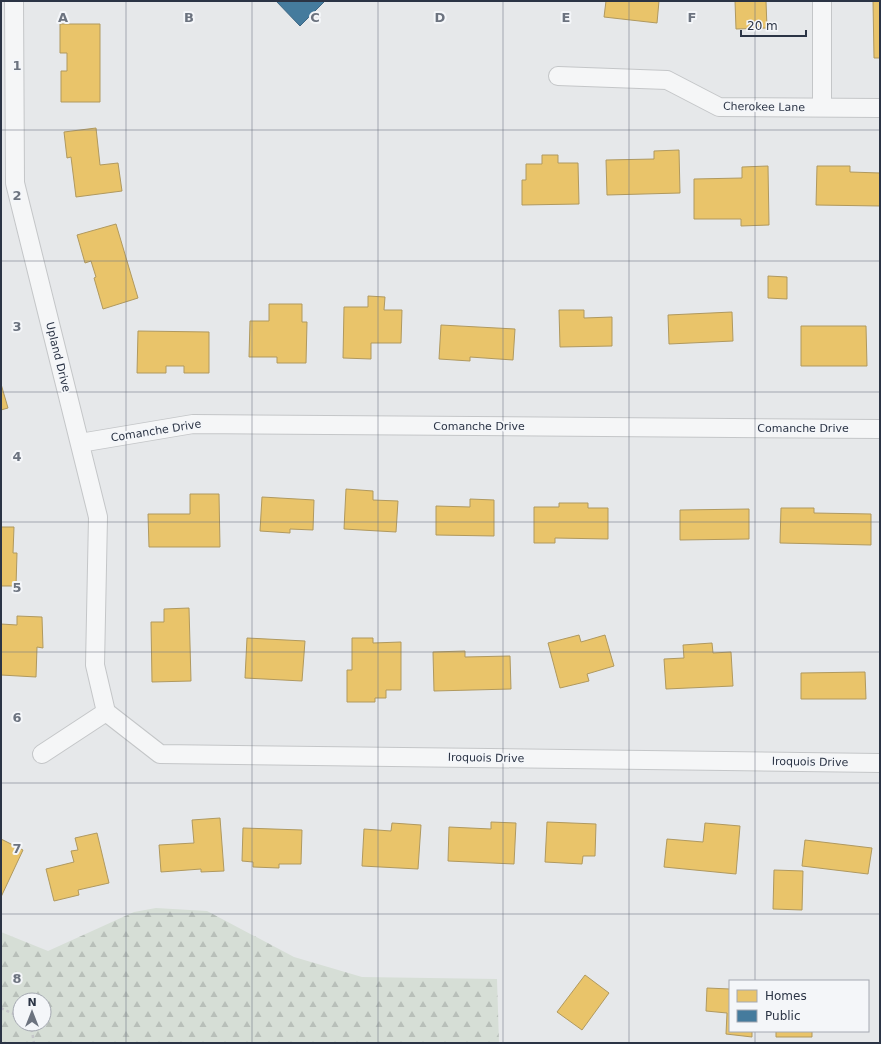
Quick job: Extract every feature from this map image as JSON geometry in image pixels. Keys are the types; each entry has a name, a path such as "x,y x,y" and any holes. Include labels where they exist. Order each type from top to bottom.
{"street":[{"name":"Upland Drive","path":"14,1 15,183 98,517 95,664 106,712"},
{"path":"822,1 822,107"},
{"name":"Cherokee Lane","path":"558,76 667,80 719,107 880,108"},
{"name":"Comanche Drive","path":"80,443 193,424 880,429"},
{"path":"42,754 106,712"},
{"name":"Iroquois Drive","path":"106,712 160,754 880,763"}],"path":[{"path":"1,1008 12,1013"},
{"path":"32,1032 34,1043"}],"green space":[{"path":"156,908 207,911 294,957 362,977 497,979 499,1043 1,1043 1,932 48,951 134,912"}],"building: Homes":[{"path":"606,1 659,1 657,23 604,17"},
{"path":"735,1 766,1 767,28 736,29"},
{"path":"873,1 880,1 880,58 874,58"},
{"path":"60,24 100,24 100,102 61,102 61,71 67,71 67,53 60,53"},
{"path":"96,128 100,165 118,163 122,191 76,197 71,157 67,158 64,132"},
{"path":"679,150 680,193 607,195 606,160 654,159 654,151"},
{"path":"542,155 558,155 558,163 578,163 579,204 522,205 522,180 526,180 526,164 542,164"},
{"path":"768,166 769,225 741,226 741,219 694,219 694,179 742,178 742,167"},
{"path":"817,166 850,166 850,172 880,173 880,206 816,205"},
{"path":"116,224 138,298 103,309 94,278 96,277 91,261 85,263 77,235"},
{"path":"768,276 787,277 787,299 768,298"},
{"path":"368,296 385,297 384,310 402,310 401,343 371,343 371,359 343,358 344,307 368,307"},
{"path":"269,304 302,304 302,322 307,322 306,363 277,363 277,357 249,357 250,321 269,321"},
{"path":"559,310 584,310 584,318 612,317 612,346 560,347"},
{"path":"732,312 733,341 669,344 668,315"},
{"path":"441,325 515,329 513,360 470,357 470,361 439,359"},
{"path":"801,326 866,326 867,366 801,366"},
{"path":"138,331 209,332 209,373 184,373 184,366 166,366 166,373 137,373"},
{"path":"1,384 8,408 1,410"},
{"path":"346,489 373,491 373,500 398,501 396,532 344,529"},
{"path":"190,494 219,494 220,547 149,547 148,514 190,514"},
{"path":"262,497 314,500 313,530 290,529 290,533 260,531"},
{"path":"470,499 494,500 494,536 436,535 436,506 470,507"},
{"path":"559,503 588,503 588,508 608,508 608,539 555,538 555,543 534,543 534,507 559,507"},
{"path":"781,508 814,508 814,513 871,514 871,545 780,543"},
{"path":"749,509 749,539 680,540 680,510"},
{"path":"1,527 14,527 13,553 17,553 16,586 1,586"},
{"path":"189,608 191,681 152,682 151,622 164,622 164,609"},
{"path":"17,616 42,617 43,648 37,647 36,677 1,675 1,624 17,625"},
{"path":"579,635 581,642 605,635 614,666 587,674 589,681 560,688 548,643"},
{"path":"247,638 305,641 302,681 245,678"},
{"path":"352,638 373,638 373,643 401,642 401,690 386,690 386,698 375,698 375,702 347,702 347,670 352,670"},
{"path":"712,643 713,653 731,652 733,686 666,689 664,659 684,658 683,645"},
{"path":"465,651 465,657 510,656 511,689 434,691 433,652"},
{"path":"865,672 866,699 801,699 801,673"},
{"path":"220,818 224,871 201,872 201,869 161,872 159,845 194,843 192,820"},
{"path":"491,822 516,823 514,864 448,861 449,827 491,829"},
{"path":"547,822 596,824 595,856 583,856 582,864 545,862"},
{"path":"392,823 421,825 418,869 362,866 364,829 391,831"},
{"path":"705,823 740,826 736,874 664,867 667,839 703,842"},
{"path":"243,828 302,830 301,864 279,864 279,868 253,867 253,862 242,861"},
{"path":"97,833 109,883 78,890 79,895 54,901 46,869 74,862 71,851 78,850 75,838"},
{"path":"1,839 23,850 1,897"},
{"path":"805,840 872,848 868,874 802,866"},
{"path":"774,870 803,871 802,910 773,909"},
{"path":"585,975 609,993 582,1030 557,1012"},
{"path":"707,988 729,989 729,1032 752,1032 752,1037 726,1034 727,1013 706,1011"},
{"path":"776,1032 812,1032 812,1037 776,1037"}],"building: Public":[{"path":"276,1 325,1 300,26"}]}
